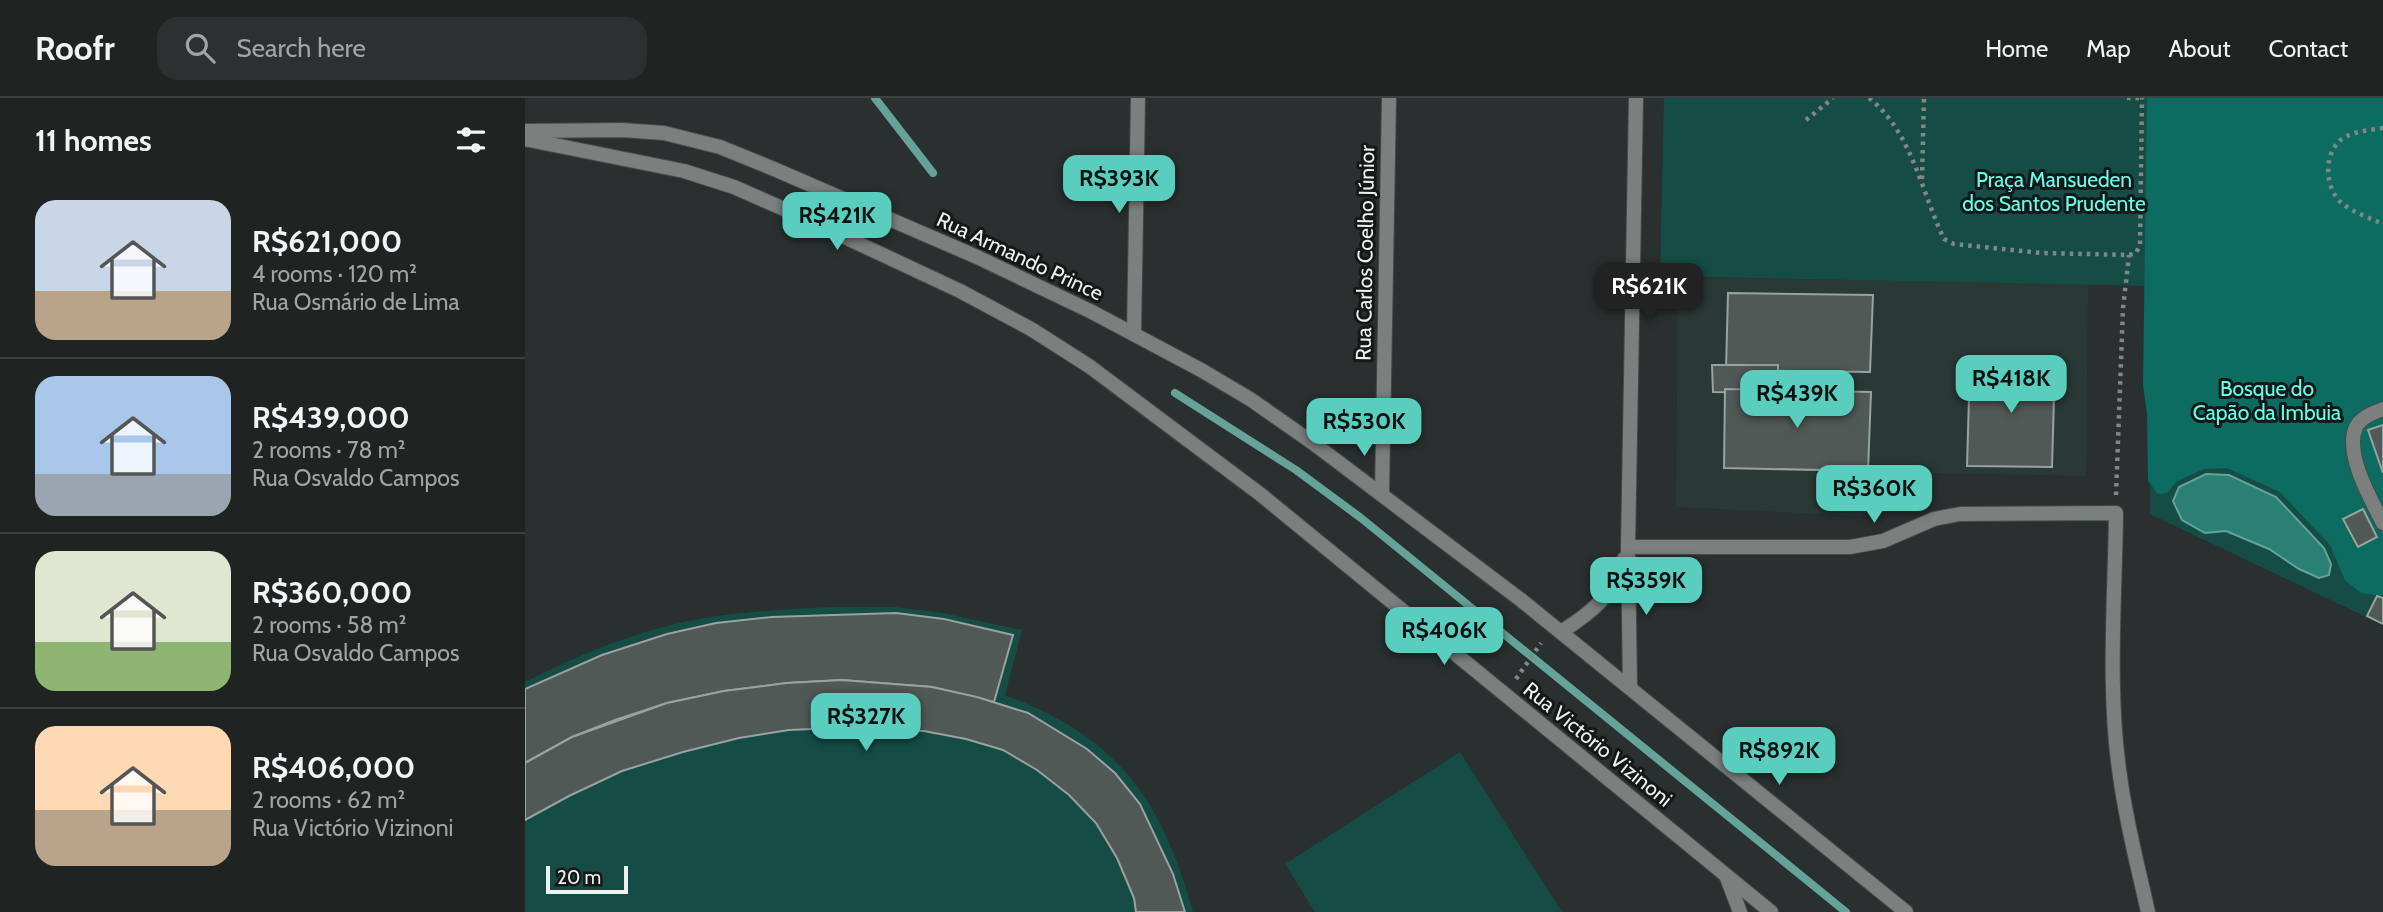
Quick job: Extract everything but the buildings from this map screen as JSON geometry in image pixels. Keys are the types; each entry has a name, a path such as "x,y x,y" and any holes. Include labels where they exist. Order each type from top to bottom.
{"street":[{"path":"1138,98 1134,333 1250,399 1382,493 1561,632 1906,912"},
{"name":"Rua Carlos Coelho Júnior","path":"1382,493 1389,98"},
{"path":"1630,688 1628,547 1636,98"},
{"name":"Rua Armando Prince","path":"525,131 622,130 664,133 720,148 977,257 1134,333"},
{"name":"Rua Victório Vizinoni","path":"525,139 684,171 734,187 960,291 1031,329 1089,366 1312,536 1771,912"},
{"path":"2383,409 2367,415 2355,428 2353,457 2383,523"},
{"path":"1628,547 1850,547 1875,543 1934,519 1960,514 2116,513 2114,686 2119,774 2148,912"},
{"path":"1561,632 1584,617 1612,590 1628,547"},
{"path":"1727,876 1740,912"}],"path":[{"path":"1806,120 1833,98"},
{"path":"1869,98 1892,121 1905,143 1944,239 1954,244 2041,253 2129,255 2136,253 2140,245 2142,98 2127,98"},
{"path":"1922,183 1924,98"},
{"path":"2383,128 2352,133 2342,138 2333,147 2329,163 2330,183 2342,204 2383,224"},
{"path":"2116,513 2123,308 2129,255"},
{"path":"1514,682 1546,638"}],"shaded area":[{"path":"1678,277 2088,284 2086,476 1927,473 1861,516 1676,507"},
{"path":"2206,474 2229,475 2276,497 2324,548 2331,564 2329,575 2319,578 2299,569 2269,549 2226,531 2205,533 2182,520 2173,501 2179,487"}],"green space":[{"name":"Praça Mansueden dos Santos Prudente","path":"1664,98 2383,98 2383,625 2150,514 2151,286 1660,276"},
{"name":"Bosque do Capão da Imbuia","path":"2147,98 2383,98 2383,596 2361,593 2345,580 2330,545 2280,492 2227,468 2204,469 2177,481 2167,493 2158,494 2148,481 2147,413 2143,385"},
{"path":"829,607 895,607 943,613 1022,630 1005,695 1078,731 1106,752 1129,776 1149,804 1166,836 1193,912 525,912 525,682 594,650 667,626 731,614"},
{"path":"1460,752 1562,912 1315,912 1285,864"}],"waterway":[{"path":"875,98 933,173"},
{"path":"1175,393 1296,470 1361,518 1846,912"}]}
